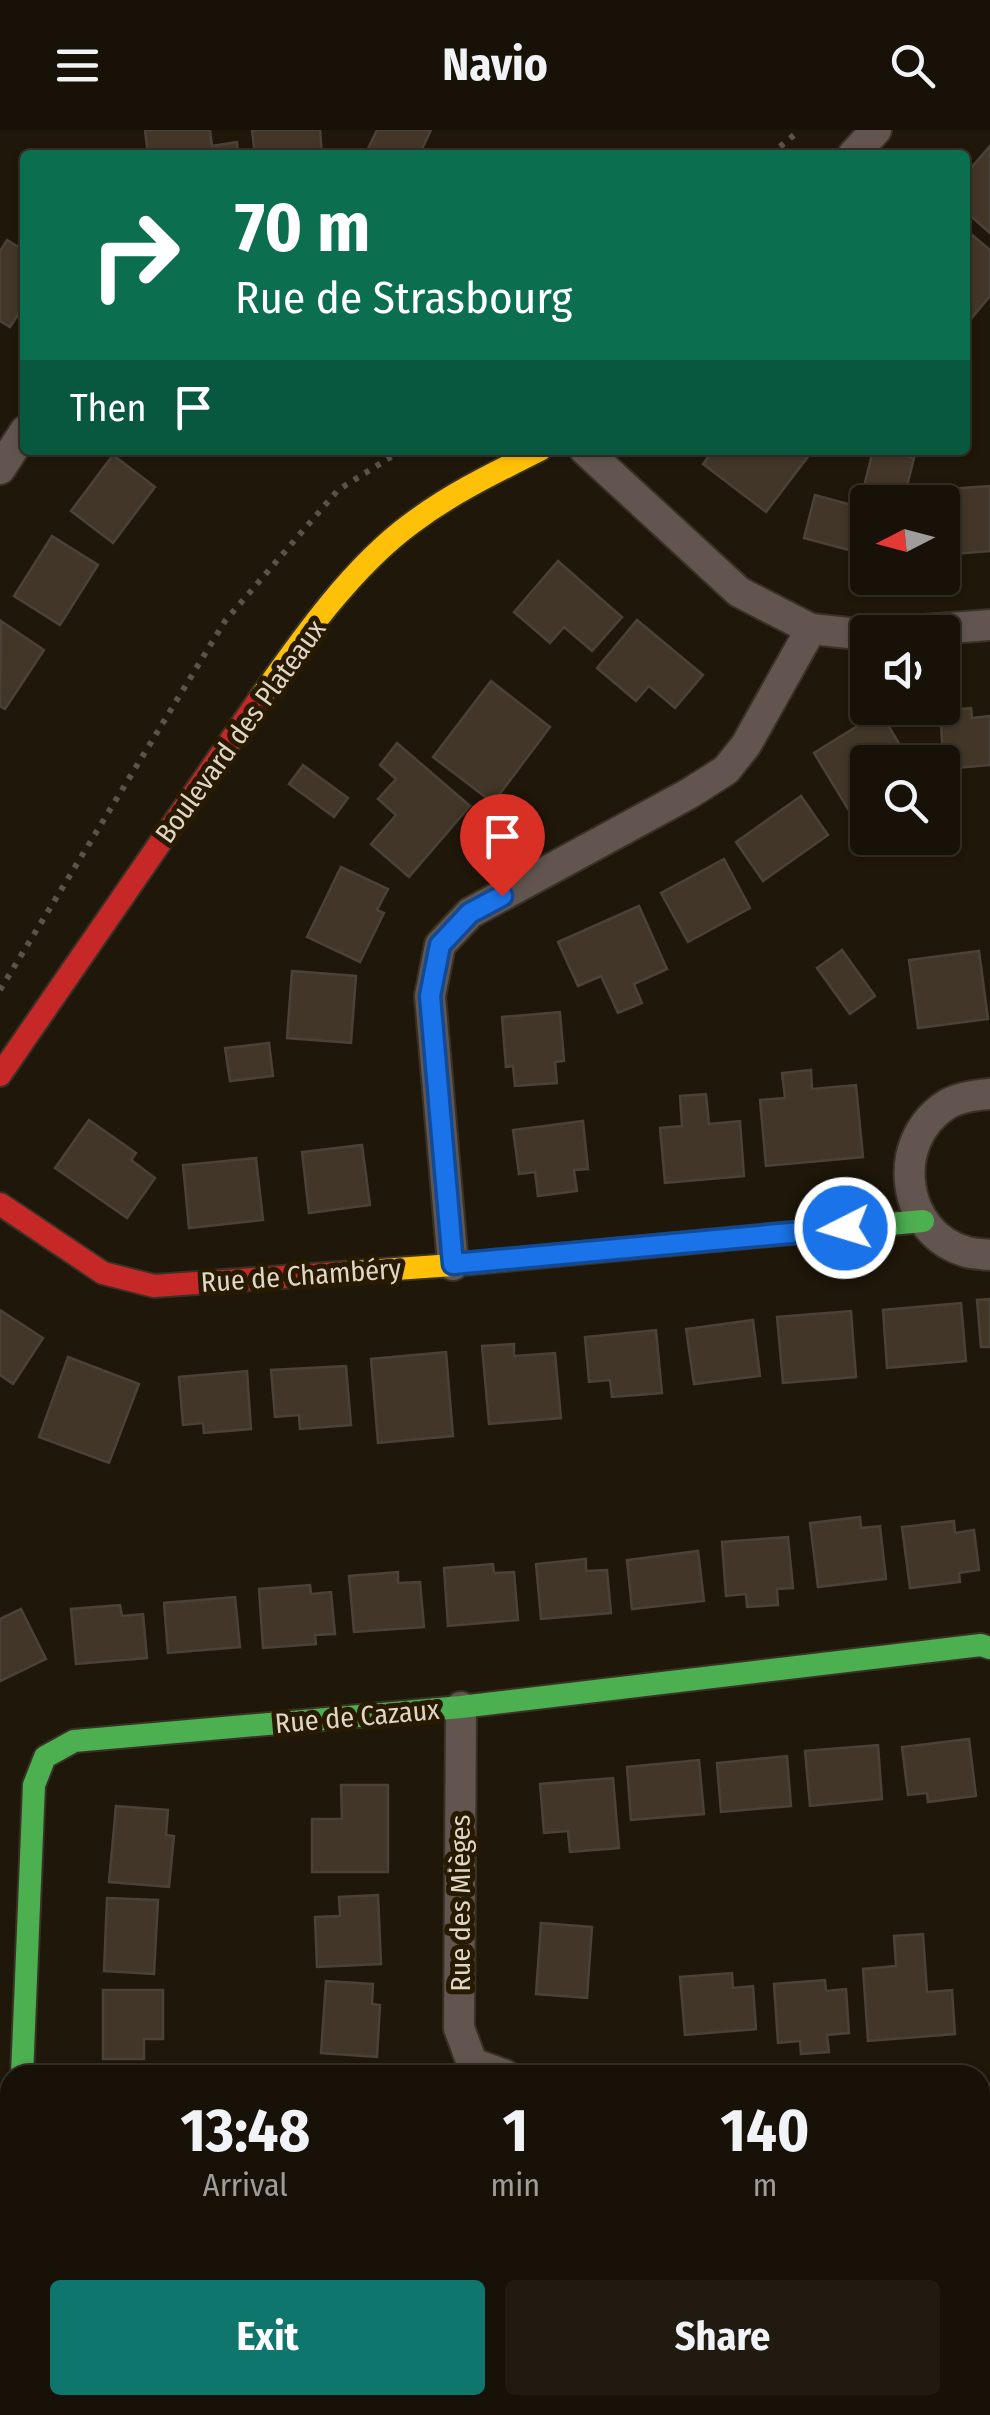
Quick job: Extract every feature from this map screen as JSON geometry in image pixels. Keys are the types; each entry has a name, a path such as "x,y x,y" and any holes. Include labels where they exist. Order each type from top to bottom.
{"street":[{"path":"857,150 876,130"},
{"path":"0,469 20,438"},
{"name":"Boulevard des Plateaux","path":"0,1075 286,661 365,564 410,524 460,490 530,455"},
{"path":"589,455 738,592 811,629 850,633"},
{"path":"960,627 990,624"},
{"path":"453,1264 430,996 440,945 470,913 726,770 746,745 811,629"},
{"path":"990,1094 970,1095 946,1105 926,1123 914,1146 908,1171 912,1198 923,1221 942,1240 966,1252 990,1255"},
{"name":"Rue de Chambéry","path":"0,1204 104,1272 154,1286 453,1264 923,1221"},
{"name":"Rue de Cazaux","path":"22,2065 34,1785 45,1757 74,1740 461,1707 981,1645 990,1648"},
{"name":"Rue des Mièges","path":"461,1707 459,2028 472,2063 478,2065"}],"path":[{"path":"776,150 800,130"},
{"path":"0,990 225,621 338,490 394,455"}],"building":[{"path":"145,130 210,130 212,146 237,142 238,150 147,150"},
{"path":"252,130 320,130 322,150 254,150"},
{"path":"377,130 431,130 424,150 367,150"},
{"path":"990,146 990,233 970,215 970,169"},
{"path":"970,233 990,250 990,296 970,320"},
{"path":"7,240 20,248 20,312 10,327 0,321 0,251"},
{"path":"113,455 155,487 113,543 71,511"},
{"path":"709,455 809,455 766,512 703,464"},
{"path":"872,455 914,458 907,485 864,485"},
{"path":"990,486 990,551 960,554 960,488"},
{"path":"815,495 850,505 850,550 804,538"},
{"path":"52,536 98,565 60,625 14,596"},
{"path":"558,561 622,617 592,651 564,627 550,643 514,612"},
{"path":"637,620 703,675 675,708 649,686 636,701 597,668"},
{"path":"1,621 44,650 5,709 0,706"},
{"path":"491,681 550,727 493,803 433,757"},
{"path":"971,708 972,718 990,716 990,765 960,768 960,745 942,745 941,725 960,725 960,709"},
{"path":"859,725 888,725 900,745 850,745 850,812 814,753"},
{"path":"397,743 470,806 409,877 371,844 396,815 378,799 396,779 380,765"},
{"path":"303,765 348,798 334,817 289,784"},
{"path":"801,796 828,835 763,881 736,842"},
{"path":"724,859 750,908 688,942 661,893"},
{"path":"341,867 388,889 377,910 384,913 360,962 307,937"},
{"path":"639,906 667,969 634,984 642,1003 618,1013 601,976 578,986 558,942"},
{"path":"842,950 875,996 850,1014 817,968"},
{"path":"979,951 988,1019 918,1028 909,960"},
{"path":"292,971 356,976 351,1043 287,1038"},
{"path":"560,1012 564,1061 555,1062 557,1083 515,1086 513,1066 506,1067 502,1017"},
{"path":"269,1043 273,1076 230,1081 225,1048"},
{"path":"811,1070 812,1089 856,1085 863,1157 766,1166 760,1100 785,1098 782,1073"},
{"path":"706,1094 709,1124 740,1121 744,1176 665,1183 660,1128 682,1126 680,1096"},
{"path":"89,1120 136,1153 131,1160 155,1178 127,1218 55,1168"},
{"path":"583,1121 588,1169 574,1170 577,1191 538,1196 535,1172 519,1174 513,1130"},
{"path":"362,1145 370,1205 309,1213 302,1152"},
{"path":"256,1158 263,1220 189,1228 183,1165"},
{"path":"990,1299 990,1347 981,1347 977,1300"},
{"path":"961,1303 966,1361 887,1368 883,1310"},
{"path":"0,1310 43,1338 13,1384 0,1375"},
{"path":"851,1311 856,1377 783,1383 777,1317"},
{"path":"753,1320 760,1376 694,1384 686,1329"},
{"path":"656,1330 662,1393 612,1397 610,1380 589,1382 585,1337"},
{"path":"514,1344 514,1356 555,1353 561,1418 489,1424 482,1346"},
{"path":"446,1352 453,1436 378,1443 371,1359"},
{"path":"68,1357 139,1384 109,1463 39,1437"},
{"path":"346,1366 351,1425 300,1429 299,1415 275,1417 271,1370"},
{"path":"247,1371 251,1429 204,1433 203,1423 183,1425 179,1377"},
{"path":"860,1517 861,1528 880,1526 886,1579 818,1587 810,1523"},
{"path":"954,1521 955,1533 974,1530 979,1570 959,1573 960,1582 910,1588 902,1527"},
{"path":"788,1537 793,1588 777,1589 778,1605 747,1607 746,1594 726,1596 722,1542"},
{"path":"698,1551 704,1601 632,1609 627,1560"},
{"path":"586,1559 586,1571 607,1570 611,1613 541,1619 536,1564"},
{"path":"493,1564 494,1573 514,1572 518,1620 448,1626 444,1568"},
{"path":"398,1572 398,1583 420,1582 424,1627 354,1632 349,1576"},
{"path":"310,1585 311,1594 331,1592 335,1634 315,1635 316,1644 263,1648 259,1589"},
{"path":"235,1597 240,1647 168,1653 164,1603"},
{"path":"120,1605 122,1616 143,1614 147,1658 76,1664 71,1609"},
{"path":"21,1609 46,1659 0,1681 0,1619"},
{"path":"969,1739 976,1796 928,1802 927,1793 908,1795 902,1747"},
{"path":"878,1745 882,1799 810,1806 805,1751"},
{"path":"787,1756 791,1806 721,1812 717,1763"},
{"path":"699,1760 704,1814 631,1820 627,1767"},
{"path":"613,1778 619,1848 570,1852 568,1831 544,1833 540,1784"},
{"path":"341,1785 388,1785 388,1872 312,1872 312,1819 342,1819"},
{"path":"116,1806 168,1810 166,1835 174,1836 169,1887 109,1882"},
{"path":"378,1895 381,1964 317,1967 315,1917 340,1916 339,1897"},
{"path":"107,1898 158,1900 154,1974 104,1971"},
{"path":"541,1923 592,1927 587,1998 536,1994"},
{"path":"923,1934 927,1992 952,1990 955,2034 868,2041 863,1969 896,1966 894,1936"},
{"path":"732,1973 733,1988 753,1986 756,2029 685,2035 680,1977"},
{"path":"825,1980 826,1991 846,1989 849,2033 827,2035 829,2052 801,2054 800,2041 778,2043 774,1984"},
{"path":"326,1981 373,1984 372,2004 380,2005 377,2057 321,2053"},
{"path":"103,1990 163,1990 163,2039 144,2039 144,2059 103,2059"}],"traffic: fast":[{"path":"769,1235 923,1221"},
{"path":"22,2065 34,1785 45,1757 74,1741 461,1707 981,1645 990,1648"}],"traffic: slow":[{"path":"260,698 330,604 390,540 443,502 530,455"},
{"path":"353,1272 769,1235"}],"traffic: jam":[{"path":"0,1075 260,698"},
{"path":"0,1204 103,1273 154,1286 353,1272"}],"route":[{"path":"502,896 470,913 440,945 430,996 453,1264 845,1228"}]}
